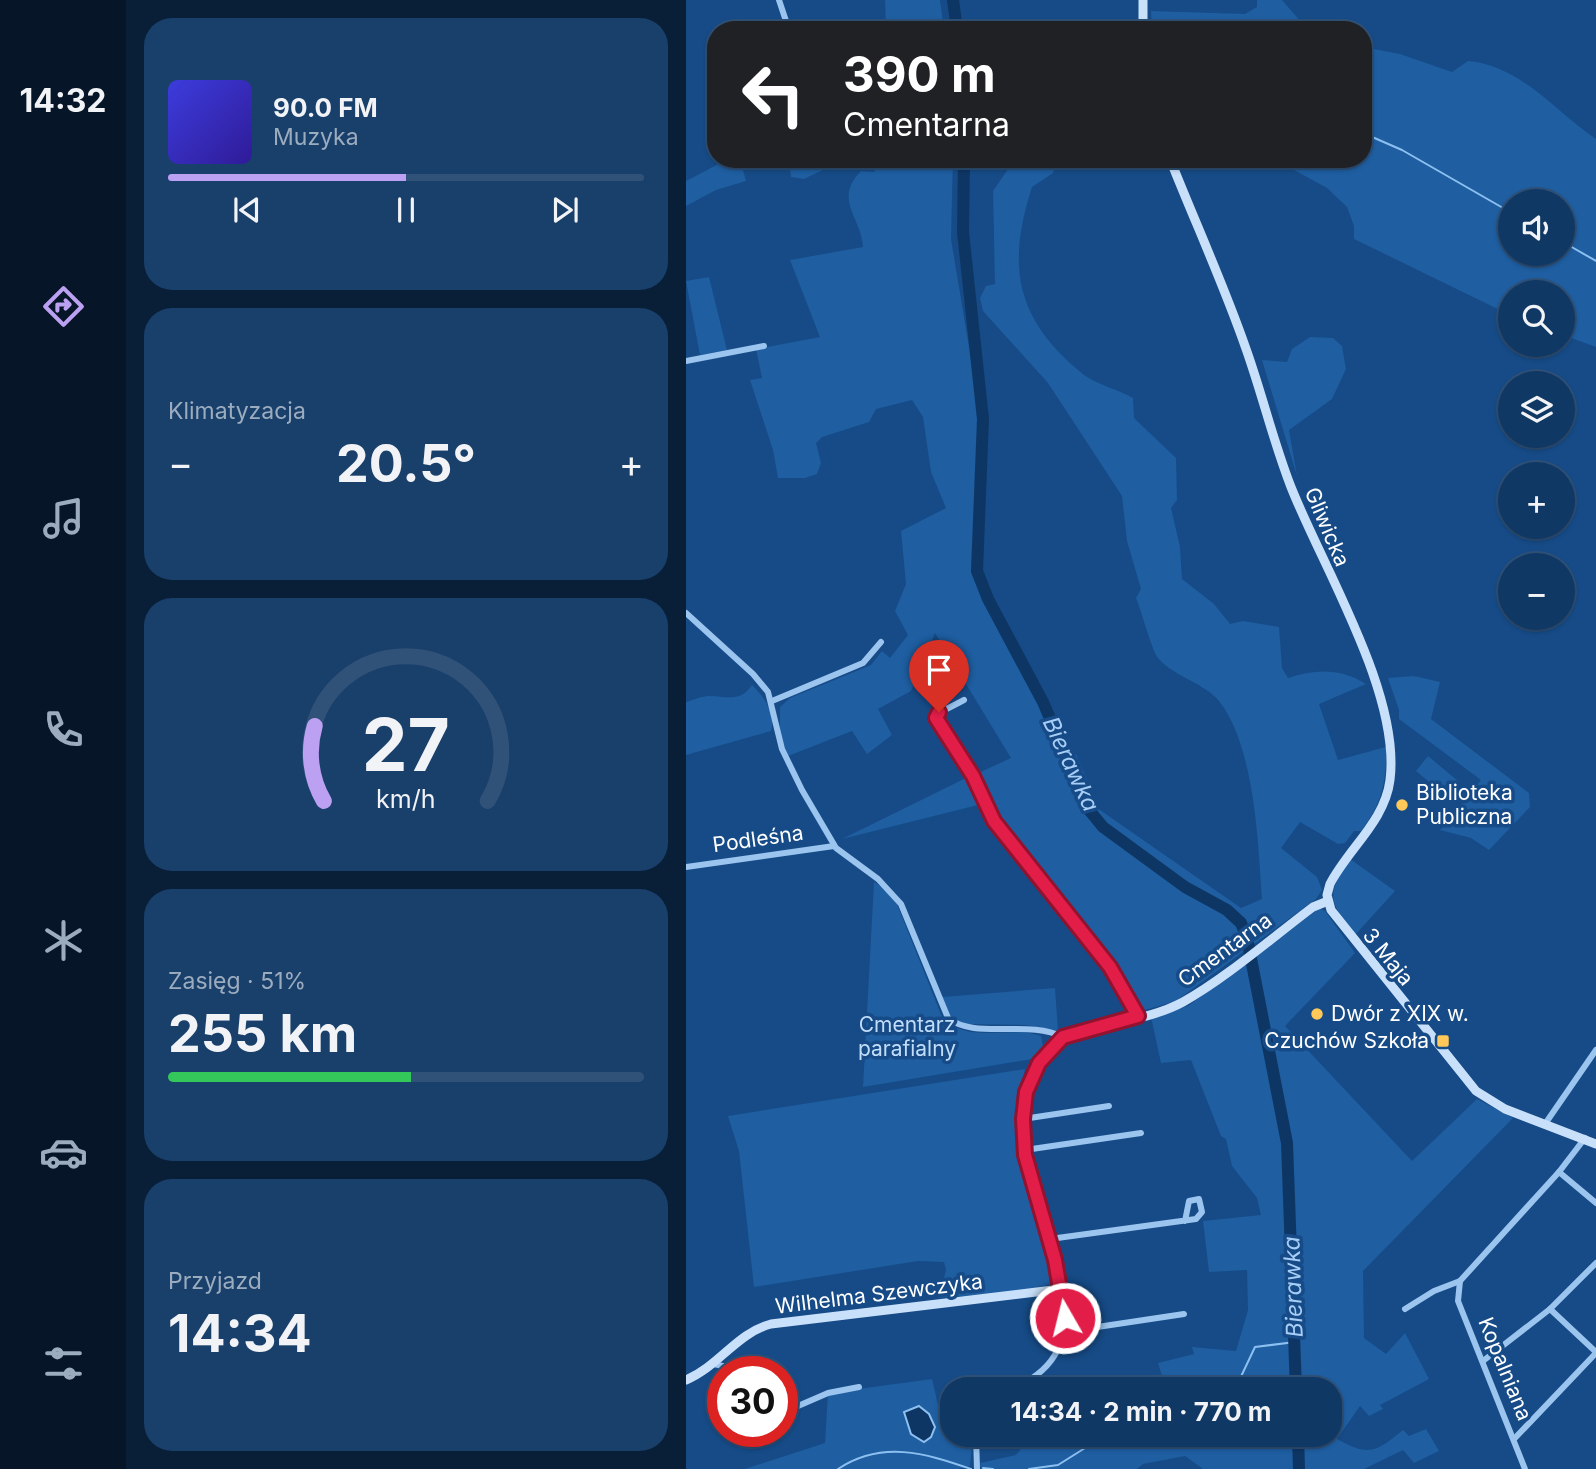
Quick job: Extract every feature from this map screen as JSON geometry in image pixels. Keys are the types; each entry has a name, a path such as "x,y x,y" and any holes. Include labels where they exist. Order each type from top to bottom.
{"main road":[{"path":"1143,0 1143,21"},
{"name":"Gliwicka","path":"1175,168 1244,344 1283,466 1371,668 1385,714 1390,756 1388,790 1380,810 1332,881 1328,901"},
{"name":"Cmentarna","path":"1063,1037 1181,1003 1313,907 1328,901"},
{"name":"3 Maja","path":"1328,901 1341,927 1469,1084 1498,1106 1596,1144"},
{"path":"1060,1289 1050,1239 1030,1179 1024,1150 1023,1119 1032,1075 1042,1059 1063,1037"},
{"name":"Wilhelma Szewczyka","path":"723,1356 748,1334 771,1324 1060,1289"},
{"name":"Wilhelma Szewczyka","path":"686,1380 707,1368"}],"street":[{"path":"779,0 786,21"},
{"path":"686,361 764,346"},
{"path":"686,613 756,677 772,701 787,762 834,846 878,879 901,904 927,964 941,1007 950,1020 972,1028 1039,1029 1063,1037"},
{"path":"772,701 863,663 881,642"},
{"path":"964,700 937,714 937,721 973,776 994,821 1110,967 1138,1016"},
{"name":"Podleśna","path":"686,867 834,846"},
{"path":"1545,1124 1596,1050"},
{"path":"1023,1119 1110,1105"},
{"path":"1024,1150 1141,1133"},
{"path":"1405,1309 1434,1291 1460,1281 1559,1172 1584,1138"},
{"path":"1559,1172 1596,1203"},
{"path":"1050,1239 1185,1220"},
{"path":"1483,1361 1550,1309 1596,1263"},
{"name":"Kopalniana","path":"1460,1281 1458,1301 1515,1438 1522,1468"},
{"path":"1031,1377 1046,1367 1058,1351 1064,1332 1060,1289"},
{"path":"1515,1438 1596,1353 1550,1309"},
{"path":"1064,1332 1184,1314"},
{"path":"798,1406 828,1393 859,1387"},
{"path":"976,1447 977,1469"}],"green space":[{"path":"885,0 940,0 943,21 886,21"},
{"path":"1257,0 1282,0 1300,21 1152,21 1151,11 1245,14 1257,7"},
{"path":"1372,49 1400,54 1452,72 1468,61 1505,71 1536,91 1596,139 1596,347 1575,339 1575,280 1498,280 1498,309 1354,239 1354,226 1347,207 1327,188 1290,168 1372,168"},
{"path":"711,168 745,168 743,170 746,181 716,190 686,206 686,181"},
{"path":"790,168 827,168 804,179 791,177"},
{"path":"874,168 953,168 951,239 980,413 974,560 984,603 1044,715 1059,757 1076,754 1100,810 1241,908 1262,899 1252,796 1240,743 1231,720 1212,694 1172,670 1158,658 1136,598 1141,589 1127,541 1122,496 1048,383 983,311 980,298 986,286 995,284 993,191 1009,168 1055,168 1053,173 1032,187 1024,216 1019,268 1023,291 1031,313 1061,354 1084,375 1133,398 1134,418 1176,458 1177,500 1171,508 1180,547 1182,579 1214,604 1230,624 1243,621 1279,627 1282,668 1288,678 1328,672 1347,675 1366,684 1319,704 1338,760 1386,747 1382,792 1374,811 1361,831 1354,831 1345,843 1338,844 1300,822 1281,848 1317,877 1322,890 1316,899 1176,1001 1145,1010 999,822 974,775 1011,758 935,633 911,691 878,709 892,735 867,754 852,731 788,756 780,736 780,707 790,698 871,665 882,651 890,658 908,635 895,611 906,584 901,531 946,508 931,472 923,417 912,400 876,409 869,422 822,437 816,443 821,463 817,474 805,478 778,478 773,450 750,380 762,378 756,349 820,337 790,260 863,247 851,208 849,190 861,171 875,172"},
{"path":"709,277 727,350 700,355 686,281"},
{"path":"1310,337 1333,338 1342,346 1346,369 1332,399 1289,430 1297,476 1262,360 1287,362 1292,349"},
{"path":"1414,676 1440,682 1431,719 1529,793 1530,807 1489,850 1471,838 1440,830 1481,780 1399,719 1399,710 1388,678"},
{"path":"752,685 765,700 770,712 771,731 686,755 686,702 706,696 738,696"},
{"path":"1428,756 1458,781 1446,796 1416,771"},
{"path":"966,778 978,805 842,839"},
{"path":"1350,859 1395,891 1355,935 1335,906 1333,898 1337,882"},
{"name":"Cmentarz parafialny","path":"874,882 893,894 942,1017 964,1030 1041,1036 1043,1046 1032,1059 863,1087"},
{"path":"1319,908 1325,911 1355,953 1285,1026 1412,1161 1477,1099 1513,1118 1363,1271 1364,1338 1386,1354 1405,1333 1429,1379 1380,1405 1383,1409 1369,1416 1360,1406 1342,1432 1342,1377 1162,1377 1158,1363 1194,1354 1192,1347 1236,1351 1248,1310 1247,1270 1209,1272 1203,1221 1261,1215 1257,1198 1232,1166 1226,1139 1221,1136 1191,1060 1161,1063 1151,1017 1188,1006"},
{"path":"1055,988 1058,1031 1026,1025 964,1024 951,1018 942,997"},
{"path":"1025,1069 1016,1114 1017,1146 1057,1283 1013,1292 939,1298 946,1270 944,1262 918,1261 754,1287 739,1151 728,1116"},
{"path":"932,1379 940,1409 940,1447 972,1447 970,1466 958,1469 745,1469 825,1443 828,1393"},
{"path":"1426,1429 1439,1451 1414,1463 1403,1450 1364,1469 1203,1469 1185,1456 1143,1464 1137,1469 981,1469 980,1463 1016,1455 1022,1447 1342,1447 1342,1442 1372,1450 1403,1430 1409,1436"}],"shaded area":[{"path":"919,1406 929,1414 935,1427 931,1437 924,1442 911,1434 904,1412"}],"waterway":[{"name":"Bierawka","path":"953,0 956,21"},
{"path":"1372,137 1402,150 1498,205"},
{"name":"Bierawka","path":"964,168 963,232 983,419 977,571 988,599 1043,702 1089,810 1103,827 1185,887 1227,910 1241,923 1247,938 1287,1143 1296,1377"},
{"path":"1575,249 1596,261"},
{"path":"1241,1377 1255,1347 1295,1342"},
{"path":"1029,1469 1058,1465 1087,1447"},
{"name":"Bierawka","path":"1298,1447 1299,1469"},
{"path":"838,1469 854,1460 887,1452 920,1454 971,1469"},
{"path":"983,1468 993,1469"}],"place":[{"name":"Biblioteka Publiczna","path":"1402,805"},
{"name":"Dwór z XIX w.","path":"1317,1014"},
{"name":"Czuchów Szkoła","path":"1443,1041"}],"route":[{"path":"939,712 937,721 973,776 994,821 1059,899 1110,967 1138,1016 1063,1037 1039,1063 1026,1092 1023,1119 1025,1155 1050,1239 1065,1318"}]}
